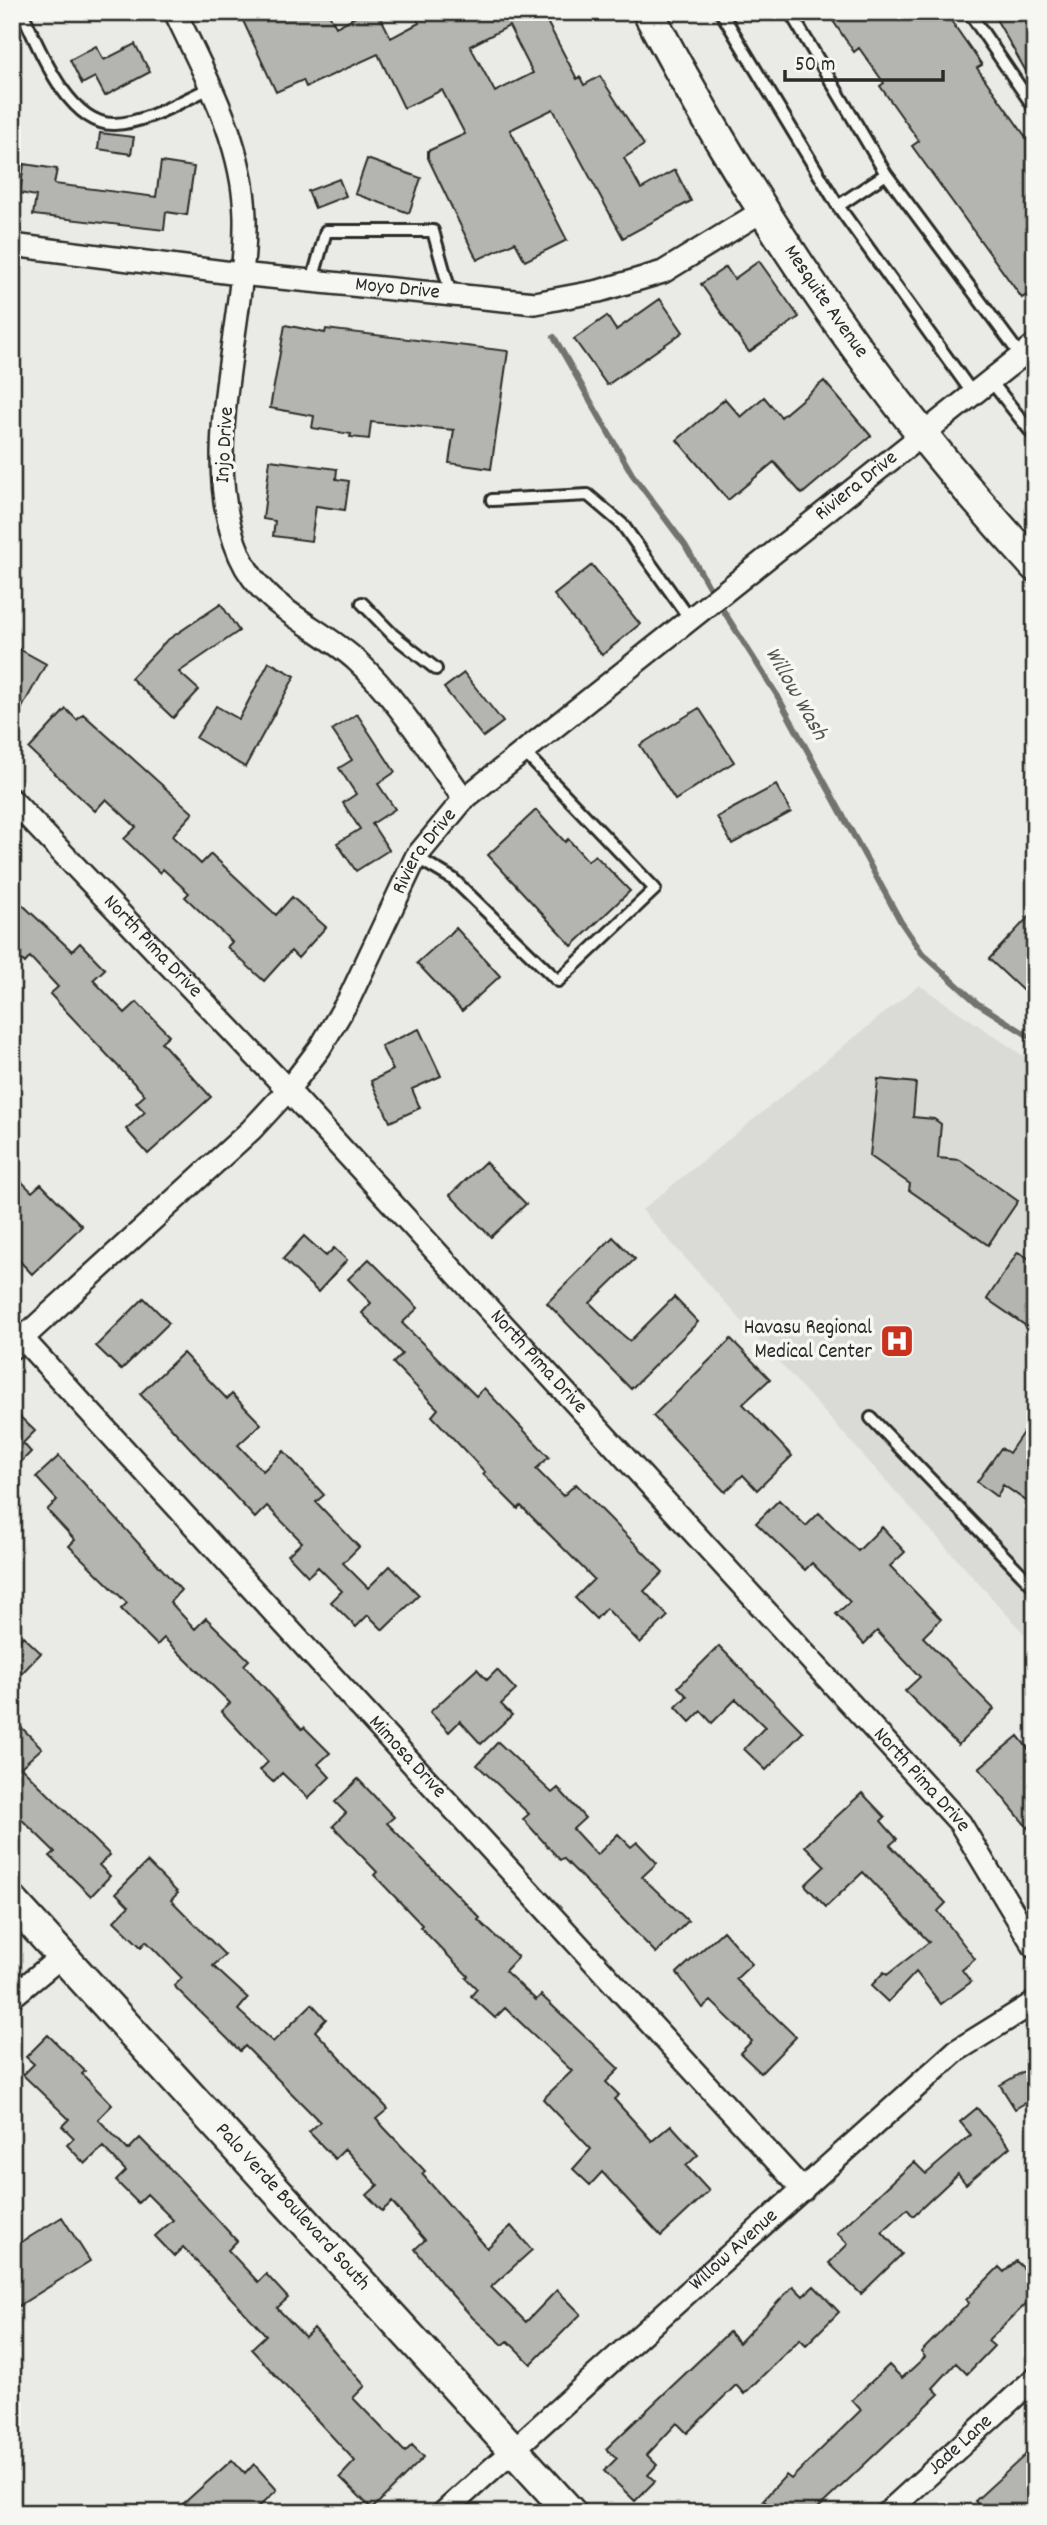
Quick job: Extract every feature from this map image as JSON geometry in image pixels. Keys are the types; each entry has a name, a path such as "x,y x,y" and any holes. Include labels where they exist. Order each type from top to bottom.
{"main road":[{"name":"Mesquite Avenue","path":"648,12 764,210 859,349 924,434 1035,566"},
{"name":"Palo Verde Boulevard South","path":"12,1901 570,2513"}],"street":[{"name":"Injo Drive","path":"178,13 238,162 245,216 220,471 226,522 242,559 263,590 289,615 356,660 385,692 464,799"},
{"name":"Moyo Drive","path":"12,245 240,274 535,303 599,291 663,272 764,210"},
{"name":"Riviera Drive","path":"16,1337 251,1130 288,1090 320,1048 349,999 416,858 464,799 1028,350"},
{"name":"North Pima Drive","path":"12,800 288,1090 960,1823 1035,1948"},
{"name":"Mimosa Drive","path":"16,1337 803,2190"},
{"path":"12,1997 62,1956"},
{"name":"Willow Avenue","path":"443,2513 956,2051 1035,2001"},
{"name":"Jade Lane","path":"887,2513 1035,2378"}],"lane":[{"path":"22,12 58,86 90,117 113,124 146,117 210,88"},
{"path":"720,12 838,206 973,394"},
{"path":"790,12 886,174 1028,350"},
{"path":"969,12 1035,109"},
{"path":"838,206 886,174"},
{"path":"312,281 326,231 433,231 452,295"},
{"path":"990,380 1035,437"},
{"path":"492,500 519,496 588,495 622,524 690,619"},
{"path":"362,603 393,635 436,669"},
{"path":"416,858 453,879 558,981 655,889 523,751"},
{"path":"871,1418 1035,1588"}],"shaded area":[{"name":"Havasu Regional Medical Center","path":"919,985 1035,1064 1035,1646 642,1210"}],"building":[{"path":"239,12 328,12 336,27 365,12 378,12 391,38 419,23 413,12 542,12 577,79 580,77 584,85 600,76 644,145 624,158 641,189 675,170 691,201 623,238 553,109 510,130 567,240 525,261 515,242 477,260 428,158 428,151 465,134 442,90 404,108 378,54 306,87 303,80 276,92","holes":["509,26 533,73 495,92 470,46"]},
{"path":"827,12 945,12 982,65 977,68 1035,150 1035,289 1022,298 912,146 919,141 880,86 884,83 859,48 854,52"},
{"path":"992,12 1035,12 1035,87"},
{"path":"135,44 150,72 105,96 95,77 82,84 70,60 96,46 104,60"},
{"path":"100,133 134,137 131,154 98,149"},
{"path":"367,159 421,178 409,213 355,194"},
{"path":"161,162 194,167 187,215 166,212 164,230 33,215 36,196 20,193 24,164 57,169 54,184 156,197"},
{"path":"339,179 346,196 315,208 308,191"},
{"path":"759,261 799,317 749,352 701,284 726,267 734,279"},
{"path":"660,299 683,332 607,385 574,339 607,316 616,330"},
{"path":"285,325 325,333 326,329 508,351 491,469 449,463 454,430 371,422 369,439 350,437 351,434 312,428 314,416 270,408"},
{"path":"824,381 871,436 802,494 774,462 728,500 677,440 725,399 741,417 764,397 781,417"},
{"path":"270,460 337,469 336,479 349,481 345,510 316,506 311,541 273,536 275,521 263,519"},
{"path":"592,565 640,624 602,655 554,595"},
{"path":"221,604 239,631 179,672 199,690 173,718 131,678 166,641"},
{"path":"12,645 46,664 12,726"},
{"path":"269,662 295,676 245,767 196,738 216,706 239,719"},
{"path":"464,673 503,722 483,737 444,688"},
{"path":"699,708 734,762 675,800 640,745"},
{"path":"66,709 77,720 83,714 193,813 172,836 201,864 211,854 276,915 292,897 326,927 298,958 291,951 264,981 227,947 232,942 185,897 189,893 163,869 160,873 124,839 136,827 106,799 95,811 29,749"},
{"path":"357,714 395,772 378,784 395,809 372,824 389,850 356,871 337,843 360,829 343,803 356,794 339,768 352,760 332,730"},
{"path":"776,785 791,812 732,844 717,817"},
{"path":"536,810 565,842 568,839 588,861 595,855 630,891 572,946 488,855"},
{"path":"12,895 72,951 80,943 105,969 93,980 125,1013 137,1002 169,1035 161,1042 211,1097 148,1154 126,1129 145,1112 136,1103 145,1095 50,994 58,987 30,957 25,963 12,951"},
{"path":"1035,910 1035,1002 989,959"},
{"path":"456,928 500,976 462,1011 417,963"},
{"path":"419,1029 441,1076 412,1089 420,1108 390,1122 371,1081 393,1070 381,1046"},
{"path":"878,1079 916,1083 913,1117 934,1119 941,1124 938,1158 960,1160 1018,1201 988,1245 909,1190 910,1184 870,1156"},
{"path":"485,1162 526,1204 491,1237 450,1195"},
{"path":"12,1172 32,1192 41,1184 82,1226 32,1274 12,1253"},
{"path":"304,1236 326,1256 334,1248 347,1260 318,1292 283,1259"},
{"path":"613,1237 635,1259 590,1303 618,1331 630,1341 674,1297 698,1322 631,1389 547,1303"},
{"path":"1018,1252 1035,1262 1035,1332 987,1299"},
{"path":"369,1259 418,1308 402,1323 476,1396 484,1388 549,1457 536,1469 563,1496 576,1484 663,1572 644,1591 668,1616 640,1643 606,1608 596,1619 575,1598 594,1579 521,1506 518,1509 483,1474 485,1472 432,1416 438,1409 393,1363 402,1354 362,1313 371,1303 348,1279"},
{"path":"144,1298 169,1323 121,1370 96,1346"},
{"path":"731,1339 770,1379 743,1404 792,1456 757,1490 743,1475 725,1492 653,1416"},
{"path":"183,1353 227,1399 232,1394 261,1424 238,1445 263,1471 284,1451 324,1495 316,1502 359,1547 343,1563 368,1588 390,1566 419,1595 383,1630 368,1615 356,1627 331,1602 342,1591 318,1567 308,1576 288,1555 302,1542 267,1506 255,1518 140,1394"},
{"path":"12,1409 35,1431 23,1443 31,1452 12,1471"},
{"path":"1035,1415 1035,1507 1003,1485 997,1497 977,1482 1001,1448 1009,1453"},
{"path":"59,1456 181,1590 170,1602 195,1629 206,1618 249,1660 244,1665 302,1729 304,1727 330,1753 318,1764 330,1777 308,1798 282,1773 273,1782 260,1770 268,1762 221,1711 230,1703 164,1638 157,1645 121,1609 127,1603 69,1546 75,1540 47,1510 57,1500 36,1477"},
{"path":"779,1500 806,1526 819,1513 858,1551 882,1527 905,1552 890,1566 941,1619 923,1637 994,1709 958,1745 905,1691 920,1677 877,1631 864,1644 836,1614 850,1602 812,1563 805,1570 756,1523"},
{"path":"23,1636 41,1653 22,1673 12,1663 12,1648"},
{"path":"719,1646 803,1732 766,1770 744,1749 765,1727 736,1699 712,1723 701,1711 690,1722 676,1707 687,1696 678,1687"},
{"path":"477,1669 487,1680 497,1670 516,1690 501,1704 512,1715 481,1744 460,1721 449,1732 430,1712"},
{"path":"12,1718 42,1748 21,1767 110,1855 99,1865 110,1876 91,1896 50,1856 55,1852 12,1810"},
{"path":"1018,1736 1035,1757 1035,1837 979,1768"},
{"path":"498,1742 552,1793 558,1788 585,1818 573,1829 597,1855 618,1834 631,1847 637,1842 657,1863 642,1877 688,1921 656,1953 563,1858 560,1860 523,1819 529,1814 477,1765"},
{"path":"358,1779 394,1817 387,1823 480,1918 478,1920 518,1957 505,1971 536,2000 541,1995 619,2069 606,2082 619,2095 614,2099 652,2141 671,2125 698,2155 686,2166 709,2191 661,2236 602,2172 590,2185 573,2169 591,2149 543,2099 572,2071 505,2008 495,2018 471,1996 477,1989 466,1978 468,1976 420,1927 422,1925 374,1875 377,1872 333,1826 346,1813 335,1802"},
{"path":"862,1793 885,1817 881,1821 897,1839 890,1845 946,1903 938,1911 975,1959 962,1970 971,1982 941,2004 916,1972 888,2002 871,1986 884,1972 887,1975 929,1942 863,1872 826,1907 805,1885 825,1866 805,1846"},
{"path":"147,1862 178,1893 171,1900 225,1955 213,1966 248,1998 238,2010 273,2042 312,2004 326,2019 315,2031 388,2109 376,2119 425,2171 422,2174 487,2248 511,2226 532,2250 491,2287 526,2322 557,2290 581,2314 531,2364 508,2341 503,2345 473,2318 444,2286 415,2249 425,2240 392,2202 382,2211 367,2195 378,2185 345,2149 335,2159 309,2132 320,2122 245,2046 240,2051 174,1986 182,1978 146,1941 141,1947 114,1921 129,1906 116,1893"},
{"path":"723,1931 752,1964 736,1979 796,2037 761,2073 740,2053 752,2041 711,2001 703,2008 677,1973"},
{"path":"48,2035 85,2071 82,2074 112,2105 98,2119 128,2150 140,2138 184,2183 237,2241 228,2250 258,2282 266,2274 288,2298 277,2308 305,2337 314,2328 365,2386 353,2398 405,2452 412,2445 424,2457 372,2509 340,2477 355,2461 251,2349 266,2335 183,2247 174,2256 155,2236 173,2220 147,2194 138,2203 116,2181 126,2171 103,2147 85,2164 67,2145 74,2138 62,2126 69,2119 23,2075 34,2064 26,2057"},
{"path":"1035,2065 1035,2097 1015,2109 1000,2085"},
{"path":"977,2108 1010,2147 966,2184 958,2174 913,2216 907,2209 882,2232 902,2254 861,2294 829,2263 848,2244 837,2233 914,2162 926,2174 971,2135 960,2122"},
{"path":"62,2217 90,2261 12,2310 12,2248"},
{"path":"1016,2261 1035,2279 1035,2295 988,2341 994,2346 967,2374 956,2363 933,2388 939,2394 813,2513 777,2513 763,2500 786,2475 791,2479 861,2410 852,2400 889,2365 902,2378 925,2357 921,2352 969,2303 966,2300 999,2267 1004,2272"},
{"path":"793,2286 803,2296 814,2286 839,2312 806,2345 800,2339 744,2394 736,2385 687,2433 677,2423 647,2455 657,2465 648,2475 655,2481 635,2501 604,2471 617,2458 606,2449 729,2332 739,2343"},
{"path":"1035,2446 1035,2513 986,2513 975,2501"},
{"path":"232,2460 245,2474 254,2464 277,2490 252,2513 173,2513"}],"waterway":[{"name":"Willow Wash","path":"554,337 632,474 685,545 777,695 901,922 922,953 977,1003 1035,1040"}],"place":[{"name":"Havasu Regional Medical Center","path":"897,1341"}]}
